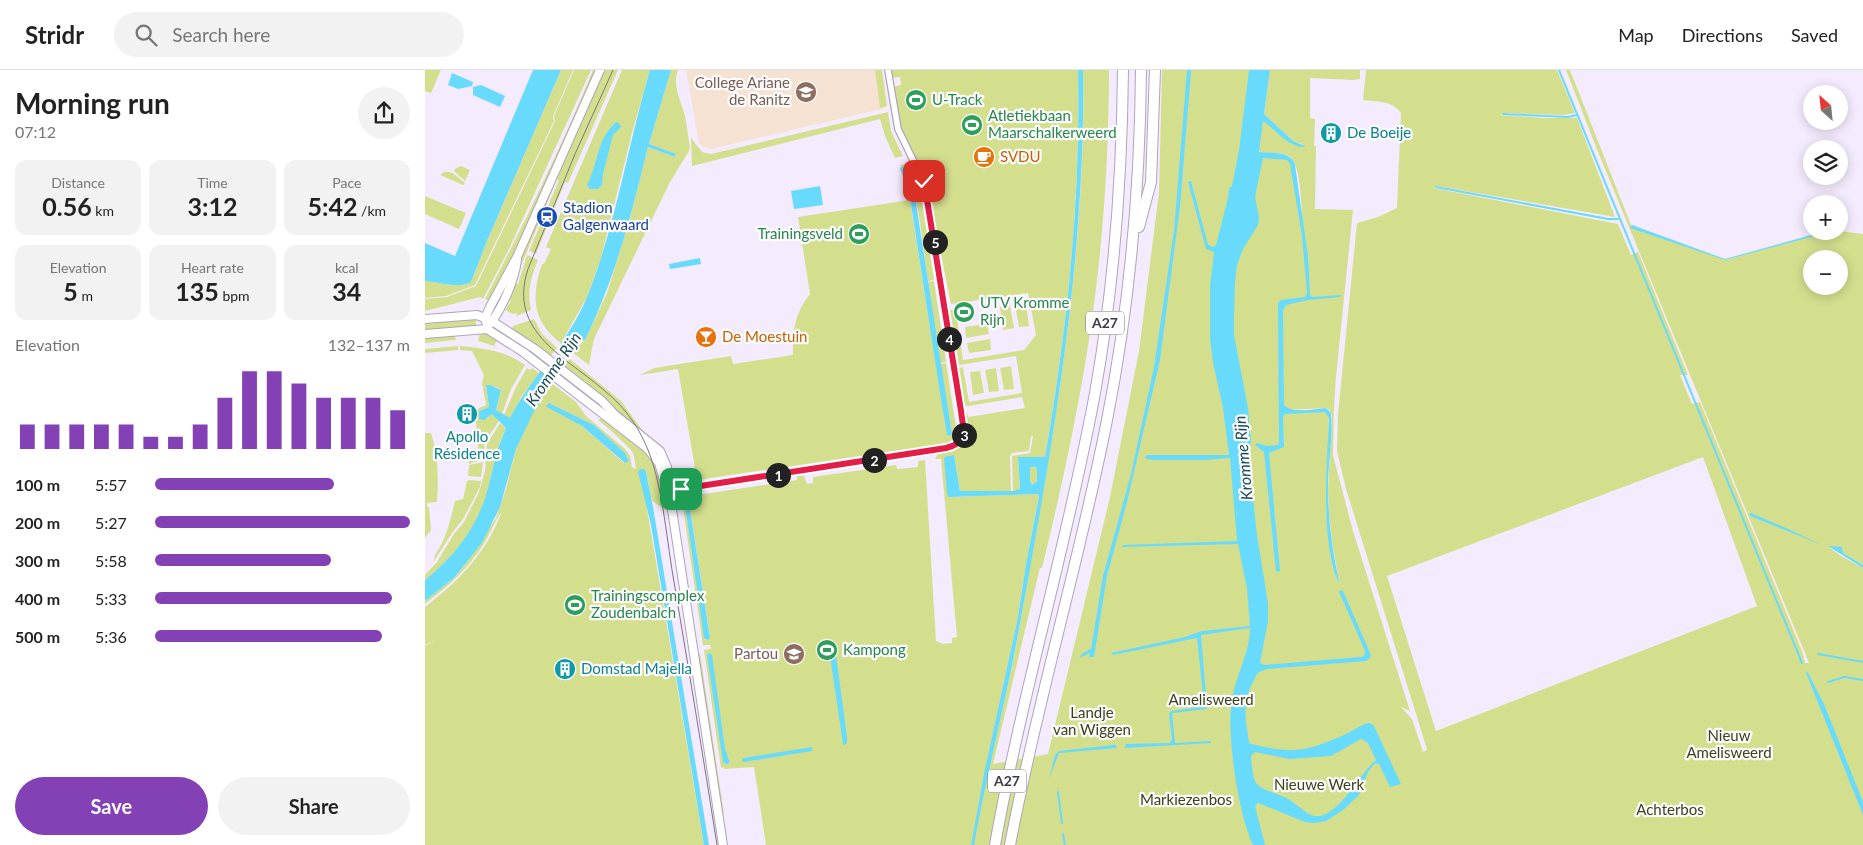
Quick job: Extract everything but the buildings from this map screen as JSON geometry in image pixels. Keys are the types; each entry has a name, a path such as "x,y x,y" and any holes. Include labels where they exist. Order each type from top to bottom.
{"highway":[{"name":"A27","path":"995,845 1012,758 1069,514 1095,390 1113,262 1118,203 1123,70"},
{"name":"A27","path":"1011,845 1036,720 1107,421 1119,353 1132,252 1139,158 1141,70"},
{"name":"A27","path":"1132,252 1151,182 1155,70"}],"main road":[{"path":"487,329 489,319 499,311 516,268 517,257 601,70"},
{"path":"425,319 477,315 506,328 562,369 660,451 667,467 668,490 723,845"},
{"path":"425,334 487,329 523,352 647,448 659,463 668,490"}],"street":[{"path":"668,490 946,448 958,444 963,437 926,187 895,118 888,70"}],"shaded area":[{"path":"686,70 880,70 886,108 711,149 703,147 699,143"}],"green space":[{"path":"425,70 441,70 431,93 425,91"},
{"path":"561,70 573,70 553,116 554,121 475,285 446,296 425,298 425,281 454,285 471,282"},
{"path":"574,70 591,70 509,249 483,299 480,297 425,311 425,299 447,297 476,286 555,121 554,116"},
{"path":"593,70 597,70 491,302 485,299 542,186"},
{"path":"605,70 618,70 568,183 565,182 536,254 529,251 559,180 557,179 516,278 514,277 530,235"},
{"path":"622,70 650,70 632,133 601,258 587,297 561,343 551,335 539,317 536,297 538,275 551,249 546,247"},
{"path":"671,70 678,70 676,81 679,99 685,116 689,151 670,182 594,339 589,365 572,352 585,340 607,293 630,218 648,147 675,157 676,155 649,144"},
{"path":"875,70 882,70 887,106 880,108"},
{"path":"889,70 1078,70 1077,167 1071,264 1060,361 1045,457 1018,457 1020,490 1013,491 1012,456 1030,453 1033,436 1031,436 1029,451 1012,453 1010,456 1011,491 960,491 954,455 949,497 1038,494 1039,496 1018,617 986,766 989,765 1016,646 1044,488 1062,369 1070,309 1081,190 1083,70 1109,70 1105,197 1097,282 1085,367 1065,469 993,764 1048,754 1110,497 1139,351 1159,192 1162,70 1256,70 1246,152 1291,159 1303,220 1300,186 1293,160 1289,156 1278,153 1258,151 1263,120 1292,144 1304,145 1293,141 1264,114 1270,70 1360,70 1360,79 1354,80 1310,78 1310,118 1315,119 1315,209 1353,210 1336,377 1333,455 1353,531 1410,711 1401,707 1412,719 1423,752 1427,750 1346,489 1337,451 1338,414 1357,223 1378,217 1397,208 1401,113 1389,104 1363,100 1366,70 1557,70 1575,113 1564,115 1502,113 1501,115 1577,118 1615,217 1436,186 1434,188 1618,224 1631,255 1638,252 1688,375 1680,375 1692,404 1700,402 1802,651 1805,663 1809,663 1598,152 1566,70 1570,70 1631,225 1725,260 1803,239 1848,240 1848,232 1863,234 1863,565 1843,553 1841,547 1829,547 1863,568 1863,845 766,845 754,767 721,768 704,650 711,649 710,645 703,645 681,494 696,490 697,495 797,480 797,475 804,476 807,484 813,483 813,477 896,465 897,469 918,467 918,461 925,460 936,641 943,644 952,643 952,638 957,637 941,459 935,459 940,453 956,449 962,443 964,414 967,412 968,417 1025,408 1022,397 968,406 962,405 956,371 958,368 963,367 969,402 1022,393 1016,356 959,365 950,310 956,310 963,360 1024,350 1036,335 1028,293 951,304 924,173 902,136 892,87 901,85 900,77 890,78","holes":["1326,408 1332,415 1328,489 1329,514 1339,581 1337,581 1329,541 1326,511 1329,416 1325,412 1288,410","1703,457 1757,606 1436,731 1387,576","685,497 688,497 710,637 705,640"]},
{"path":"888,112 891,131 903,156 895,158 880,119 692,166 691,138 702,152 711,154"},
{"path":"908,163 919,185 934,280 928,281 916,201 912,186 900,165"},
{"path":"461,166 470,170 465,181 454,171"},
{"path":"444,172 452,173 465,183 463,185 440,175"},
{"path":"425,196 466,213 459,229 425,214"},
{"path":"910,200 947,435 952,434 940,364 946,363 957,434 954,438 948,443 697,480 678,369 640,375 654,368 731,356 733,364 793,355 795,323 801,308 810,294 798,217"},
{"path":"527,255 538,260 530,284 531,310 517,316 516,313 513,314 505,310 511,301 509,300 515,283 518,284"},
{"path":"934,281 946,362 940,363 928,282"},
{"path":"1026,303 1029,326 1019,327 1015,305"},
{"path":"1010,306 1014,328 1003,330 1000,307"},
{"path":"476,318 476,326 425,331 425,324 438,323 449,319"},
{"path":"534,319 542,334 557,348 551,356 545,351 543,353 511,330 513,326"},
{"path":"987,324 989,334 966,338 965,327"},
{"path":"487,332 498,338 494,346 478,341 480,333"},
{"path":"455,336 456,340 425,343 425,338"},
{"path":"990,339 991,350 969,353 967,343"},
{"path":"458,346 458,350 425,353 425,349"},
{"path":"460,346 502,353 525,365 511,389 502,414 496,410 501,390 496,387 486,386 489,407 479,411 479,419 487,418 492,413 499,421 485,441 483,459 469,464 469,459 479,458 476,421 478,418 476,418 475,411 486,405 482,383 484,375 472,351 460,350"},
{"path":"570,359 621,401 645,434 569,373 571,371 564,366"},
{"path":"1011,366 1014,389 1004,390 1000,368"},
{"path":"527,368 530,370 532,368 539,373 522,396 510,419 504,415 516,387"},
{"path":"996,368 999,391 989,392 985,370"},
{"path":"980,371 984,393 973,395 970,372"},
{"name":"Trainingscomplex Zoudenbalch","path":"550,382 576,402 586,416 625,449 630,456 632,467 636,469 634,455 631,450 598,420 603,417 639,443 654,461 669,512 652,501 646,472 644,491 704,845 425,845 425,646 435,640 425,645 425,607 471,565 488,540 502,511 471,562 449,584 425,604 425,601 454,578 496,518 522,433 538,402 541,400","holes":["549,403 594,425 628,458 628,461 624,463 582,426"]},
{"path":"500,423 506,428 497,452 485,501 480,513 460,545 425,580 425,575 437,562 454,534 464,522 479,492 485,471 487,444"},
{"path":"425,433 431,433 437,459 438,484 437,502 427,503 431,530 425,538"},
{"path":"483,462 481,477 468,476 469,465"},
{"path":"1035,466 1037,481 1032,485 1030,481 1030,468"},
{"path":"467,481 481,481 480,487 463,519 434,561 447,530 455,501 463,499"},
{"path":"700,653 724,814 721,811 698,655"}],"water":[{"path":"533,70 561,70 471,282 455,285 425,281 425,243 455,256"},
{"name":"Kromme Rijn","path":"650,70 671,70 649,144 676,154 675,157 648,147 629,222 614,269 606,293 585,340 578,342 543,388 541,401 534,411 516,449 500,507 482,543 454,578 425,601 425,580 460,545 474,524 487,491 497,452 506,428 492,414 484,420 479,419 479,411 489,407 486,385 501,390 496,410 510,418 529,387 561,344 587,297 606,242"},
{"path":"1078,70 1083,70 1083,140 1079,211 1065,351 1044,490 1014,656 974,845 971,845 985,769 1018,617 1039,496 1038,494 949,497 947,494 944,457 954,455 960,491 1013,491 1020,489 1018,457 1045,457 1060,361 1071,264 1075,216","holes":["1035,466 1037,481 1032,485 1030,481 1030,468"]},
{"path":"1187,70 1191,70 1191,72 1180,206 1160,360 1127,502 1107,576 1094,657 1089,657 1090,653 1079,658 1083,653 1091,649 1103,576 1131,474 1154,367 1174,231"},
{"name":"Kromme Rijn","path":"1249,70 1270,70 1264,114 1293,141 1305,147 1287,141 1263,121 1259,152 1285,155 1293,160 1295,165 1308,256 1310,295 1312,297 1341,295 1340,297 1308,300 1286,305 1283,310 1284,405 1298,410 1326,408 1331,413 1328,499 1338,582 1332,564 1327,523 1326,479 1329,418 1325,412 1285,414 1283,416 1284,447 1269,453 1280,571 1276,571 1264,452 1255,445 1257,443 1267,446 1278,445 1279,442 1278,303 1281,300 1305,297 1307,293 1302,236 1290,164 1287,160 1263,158 1255,197 1259,217 1258,225 1243,249 1237,265 1234,315 1234,335 1248,408 1251,441 1249,460 1257,535 1268,603 1268,621 1260,663 1264,665 1364,656 1365,651 1339,592 1340,590 1343,591 1371,655 1366,661 1267,669 1259,672 1246,700 1245,714 1249,742 1278,749 1300,750 1320,745 1364,724 1370,723 1374,726 1401,784 1390,787 1379,764 1375,763 1368,772 1359,795 1343,810 1326,821 1314,823 1305,822 1258,803 1255,806 1265,845 1253,845 1248,831 1238,794 1232,752 1232,699 1248,646 1250,628 1201,635 1207,707 1206,709 1172,713 1175,743 1211,741 1211,743 1125,748 1126,744 1170,743 1172,739 1169,714 1171,711 1204,705 1197,638 1113,655 1111,653 1185,637 1202,631 1250,626 1247,589 1238,544 1122,547 1123,545 1237,541 1230,458 1154,460 1146,459 1145,457 1147,455 1229,455 1223,408 1213,363 1210,338 1210,286 1214,252 1206,249 1188,182 1191,181 1208,245 1213,247 1216,245 1229,188 1232,186 1239,150","holes":["1361,739 1368,743 1376,760 1338,805 1320,816 1311,815 1286,798 1265,790 1254,780 1251,756 1255,752 1289,759 1331,756"]},
{"path":"452,73 473,82 472,86 458,89 448,85"},
{"path":"481,85 505,96 500,107 473,95 473,87"},
{"path":"616,122 621,127 613,135 602,185 598,189 590,189 587,185 601,144"},
{"path":"904,167 909,177 915,197 952,434 950,436 947,435 942,406 910,198 900,169"},
{"path":"820,186 823,205 794,209 791,191"},
{"path":"1632,225 1725,259 1803,237 1803,239 1725,260 1630,228"},
{"path":"700,258 701,264 670,269 669,264"},
{"path":"549,403 594,425 625,453 629,461 625,463 582,426 547,407"},
{"path":"640,469 644,469 646,472 653,507 709,845 704,845 651,525 638,472"},
{"path":"688,497 710,638 707,640 704,638 684,498"},
{"path":"1751,513 1822,545 1750,516 1749,514"},
{"path":"1828,546 1842,547 1843,553 1863,565 1863,568"},
{"path":"709,653 712,655 725,749 730,763 726,764 723,762 707,655"},
{"path":"836,655 847,737 847,743 844,745 830,656"},
{"path":"1807,671 1824,704 1863,802 1863,815 1806,673"},
{"path":"1116,745 1117,748 1059,753 1049,779 1055,755 1059,751"},
{"path":"812,747 812,751 743,762 742,760 743,758"}],"pier":[{"path":"561,343 573,352 553,378 541,368"}],"waterway":[{"path":"1559,70 1802,663"},
{"path":"1503,114 1568,117 1577,115"},
{"path":"1436,187 1608,219 1618,219"},
{"path":"1818,654 1863,662"},
{"path":"1828,682 1844,677 1863,680"},
{"path":"1058,792 1062,823"},
{"path":"1063,834 1065,845"}],"tram line":[{"path":"613,70 575,154 528,269 524,291 526,310 533,327 545,341 559,355 612,397 623,409 633,422 651,457 663,508 717,845"}],"place":[{"name":"College Ariane de Ranitz","path":"806,92"},
{"name":"U-Track","path":"916,100"},
{"name":"Atletiekbaan Maarschalkerweerd","path":"972,125"},
{"name":"De Boeije","path":"1331,133"},
{"name":"SVDU","path":"984,157"},
{"name":"Stadion Galgenwaard","path":"547,217"},
{"name":"Trainingsveld","path":"859,234"},
{"name":"UTV Kromme Rijn","path":"964,312"},
{"name":"De Moestuin","path":"706,337"},
{"name":"Apollo Résidence","path":"467,414"},
{"name":"Trainingscomplex Zoudenbalch","path":"575,605"},
{"name":"Kampong","path":"827,650"},
{"name":"Partou","path":"794,654"},
{"name":"Domstad Majella","path":"565,669"}],"route":[{"path":"681,489 946,448 954,446 961,441 964,433 961,411 924,181"}],"park label":[{"name":"Amelisweerd","path":"1211,700"},
{"name":"Landje van Wiggen","path":"1092,722"},
{"name":"Nieuw Amelisweerd","path":"1729,744"},
{"name":"Nieuwe Werk","path":"1319,785"},
{"name":"Markiezenbos","path":"1186,800"},
{"name":"Achterbos","path":"1670,810"}]}
